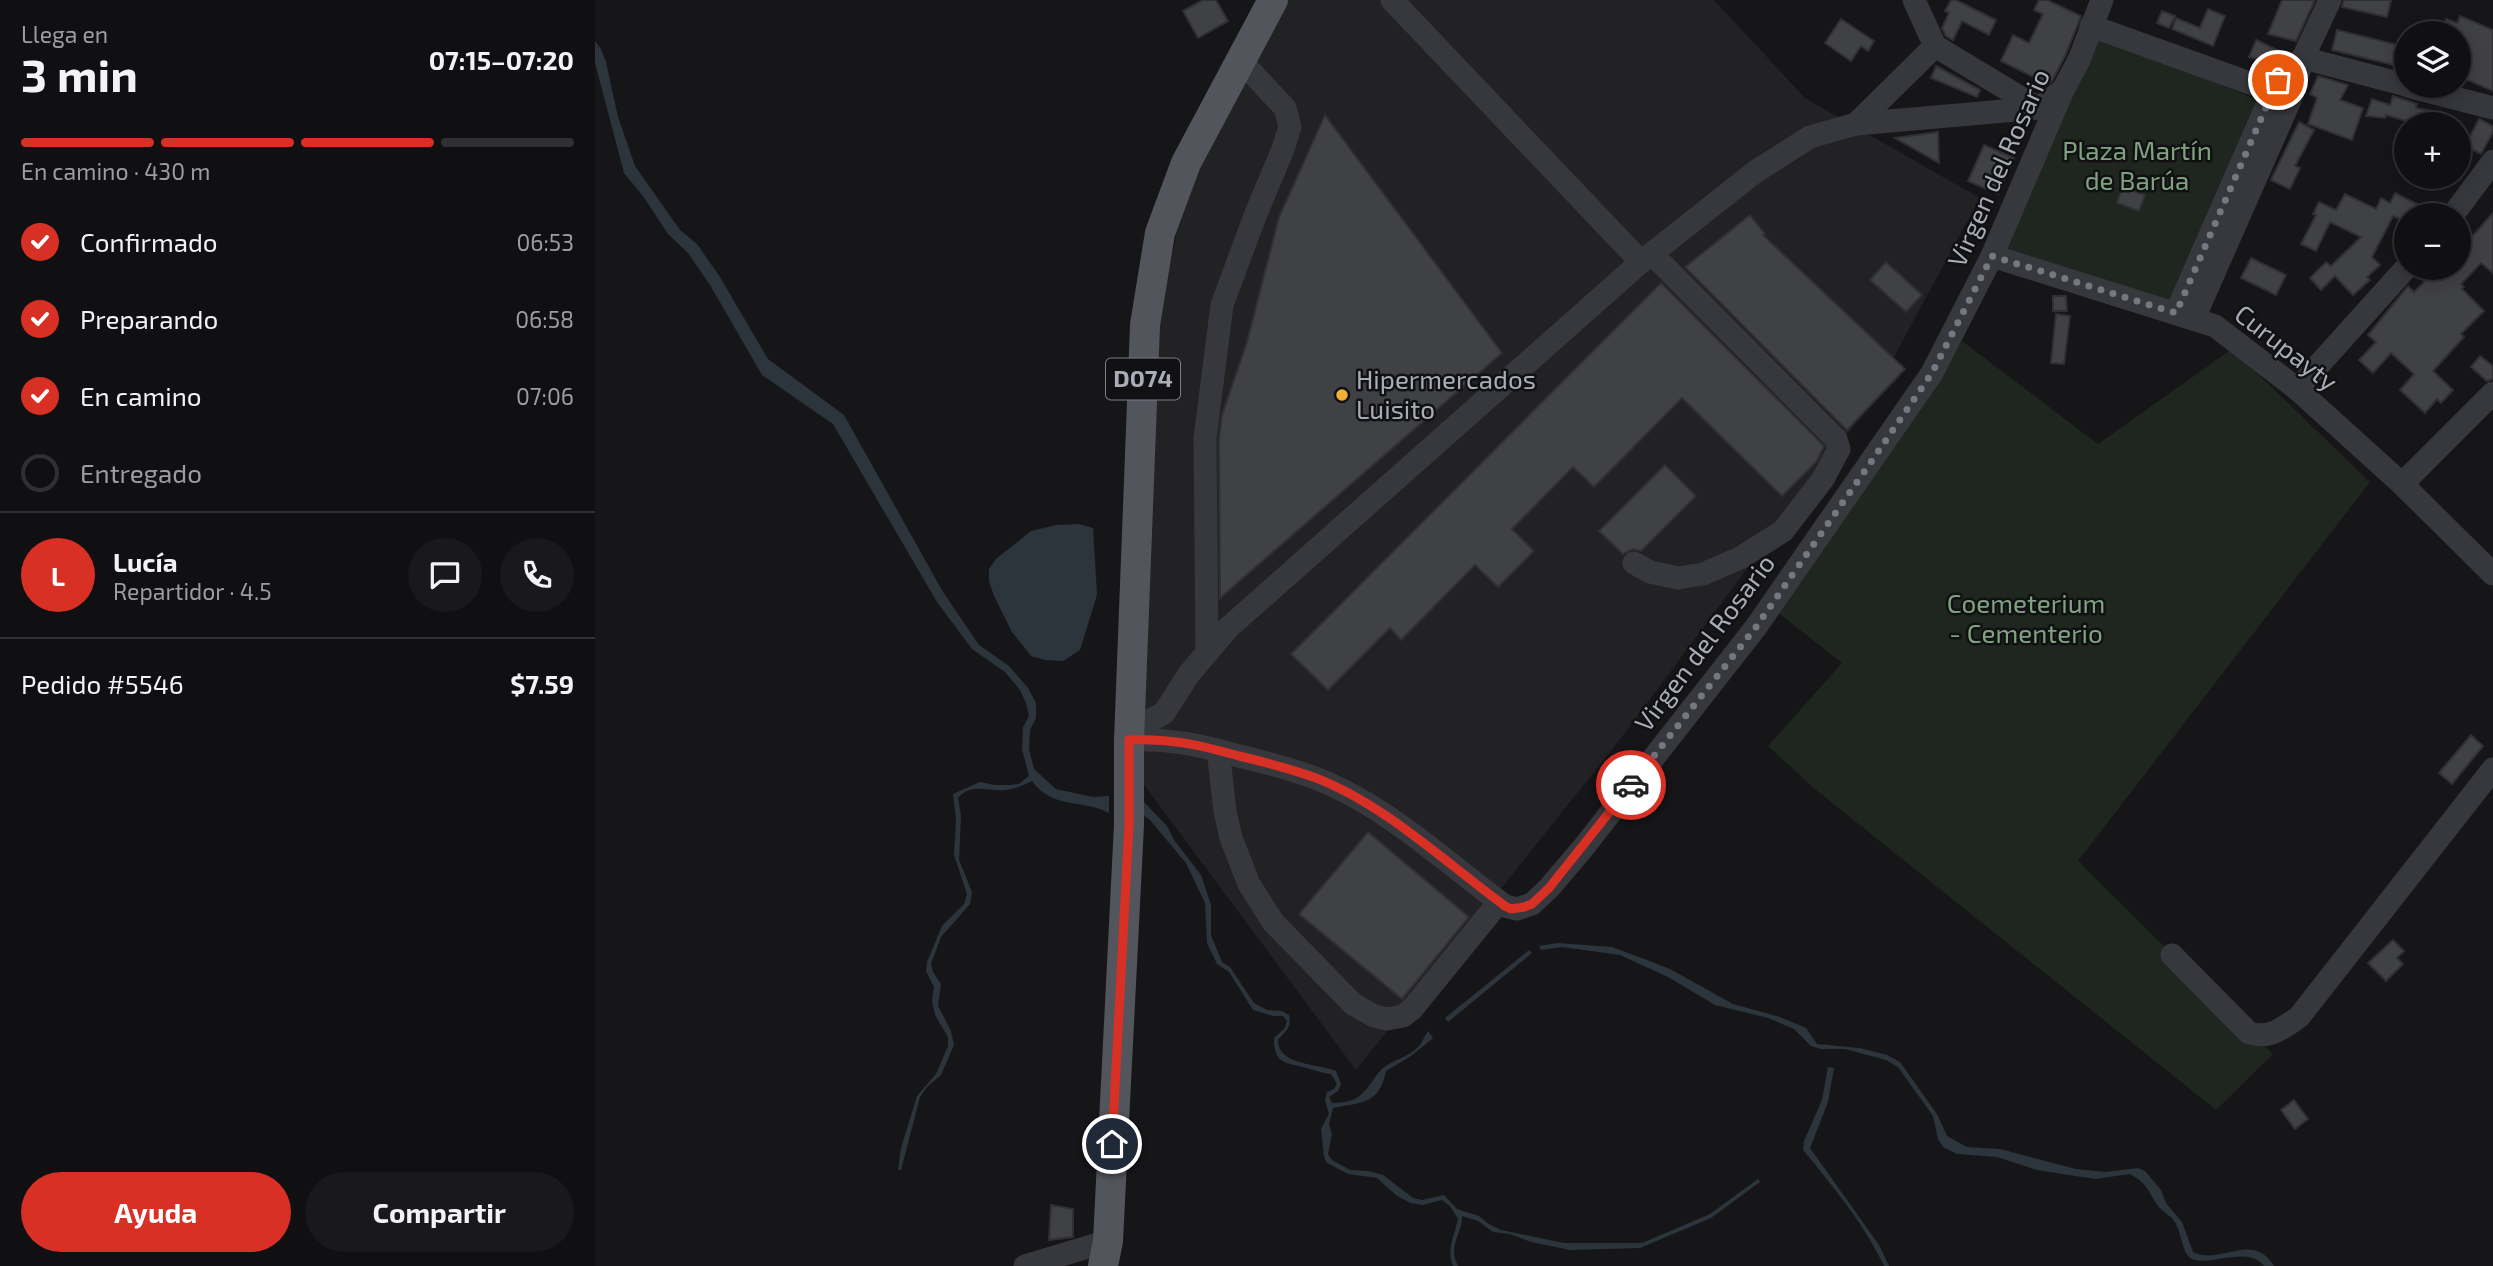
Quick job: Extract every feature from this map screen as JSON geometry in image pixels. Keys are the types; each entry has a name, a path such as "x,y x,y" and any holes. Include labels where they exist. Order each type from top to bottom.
{"main road":[{"name":"D074","path":"1105,1254 1129,825 1129,734 1145,325 1160,233 1186,163 1273,0"}],"street":[{"path":"1392,0 1646,258 1836,439 1839,449 1823,479 1783,531 1740,558 1703,574 1678,578 1662,576 1634,563"},
{"path":"1913,0 1935,46 2038,108"},
{"path":"2185,315 2284,89 2303,58 2330,0"},
{"path":"2096,13 2284,89"},
{"name":"Virgen del Rosario","path":"1499,902 1511,909 1524,907 1532,904 1549,888 1756,627 1932,373 1992,256 2063,90 2079,60 2096,13"},
{"path":"1856,124 1935,46"},
{"path":"2303,58 2394,82"},
{"path":"1207,653 1205,438 1222,305 1290,127 1285,108 1241,61"},
{"path":"1129,734 1164,713 1189,674 1228,628 1646,258 1755,172 1810,137 1856,124 2038,108 2063,90"},
{"path":"2456,98 2493,108"},
{"path":"2462,203 2493,162"},
{"name":"Curupayty","path":"1992,256 2215,326 2297,389 2402,484 2493,574"},
{"path":"2297,389 2395,280"},
{"path":"2402,484 2493,393"},
{"path":"1129,734 1218,750 1316,779 1358,799 1402,828 1499,902 1412,1009 1403,1016 1374,1016 1353,1004 1273,922 1249,884 1231,838 1218,750"},
{"path":"2172,955 2249,1033 2263,1037 2278,1031 2299,1017 2493,769"},
{"path":"1024,1266 1105,1254"}],"shaded area":[{"path":"1278,0 1714,0 1805,98 1980,198 1864,412 1618,742 1356,1070 1130,766 1158,315 1186,193"},
{"path":"595,41 606,62 618,117 635,166 680,230 697,244 720,277 768,359 844,415 943,592 979,645 1009,666 1028,688 1036,703 1036,718 1030,730 1029,749 1034,769 1056,789 1093,797 1109,796 1109,813 1049,796 1032,781 1006,790 969,790 958,798 961,816 959,860 972,892 970,904 941,937 931,964 941,984 938,1006 951,1031 954,1045 941,1075 920,1097 901,1170 898,1170 901,1148 917,1096 936,1074 948,1046 948,1037 935,1015 932,1001 934,987 926,971 942,926 964,904 967,894 954,855 956,819 953,794 980,782 995,785 1019,784 1029,776 1022,749 1023,727 1029,716 1026,703 1020,690 1005,672 972,649 937,602 833,424 762,375 710,285 688,253 668,234 624,173 595,63"},
{"path":"1079,524 1093,528 1097,595 1080,650 1063,661 1031,656 1012,632 994,596 989,581 989,569 996,559 1031,531 1056,525"},
{"path":"1142,800 1167,826 1174,840 1201,875 1211,905 1211,935 1222,962 1230,967 1254,1003 1267,1010 1282,1011 1289,1015 1289,1026 1278,1040 1284,1055 1336,1071 1341,1084 1338,1091 1329,1097 1332,1103 1355,1099 1383,1068 1416,1049 1428,1031 1433,1038 1386,1071 1374,1096 1361,1103 1333,1108 1329,1124 1332,1134 1328,1154 1332,1160 1350,1170 1383,1175 1413,1198 1422,1200 1444,1195 1457,1209 1479,1216 1501,1230 1564,1243 1642,1243 1710,1214 1758,1179 1760,1182 1711,1218 1640,1248 1570,1250 1493,1232 1478,1221 1462,1216 1454,1252 1458,1266 1453,1266 1451,1247 1458,1219 1450,1206 1442,1200 1423,1205 1411,1203 1397,1196 1377,1178 1348,1174 1327,1163 1321,1129 1329,1114 1325,1100 1327,1092 1337,1084 1331,1074 1290,1064 1278,1056 1274,1038 1285,1028 1287,1021 1283,1016 1253,1010 1229,972 1217,964 1207,943 1205,903 1186,863 1150,820 1141,814"},
{"path":"1557,943 1612,947 1670,969 1733,1004 1780,1017 1806,1028 1817,1044 1860,1048 1887,1055 1900,1062 1937,1114 1947,1136 1967,1147 2000,1149 2076,1169 2106,1172 2138,1168 2145,1171 2182,1222 2193,1252 2214,1255 2246,1249 2266,1256 2274,1266 2264,1266 2257,1260 2240,1256 2210,1260 2192,1259 2186,1252 2173,1219 2162,1210 2146,1187 2130,1174 2095,1179 2037,1170 1997,1157 1957,1154 1943,1147 1938,1139 1933,1116 1898,1067 1886,1060 1845,1049 1821,1049 1811,1046 1794,1029 1768,1018 1715,1005 1668,977 1620,955 1562,947 1541,950 1539,946"},
{"path":"1529,950 1532,953 1448,1022 1445,1018"},
{"path":"1828,1067 1834,1068 1828,1102 1810,1148 1879,1245 1889,1266 1884,1266 1858,1221 1803,1150 1804,1141 1822,1100"}],"green space":[{"name":"Plaza Martín de Barúa","path":"2095,33 2263,102 2173,302 1995,255"},
{"name":"Coemeterium - Cementerio","path":"1962,341 2098,444 2232,349 2370,482 2078,861 2273,1054 2216,1110 1816,790 1768,746 1842,663 1777,612"}],"building":[{"path":"1203,0 1216,0 1228,21 1198,38 1183,11"},
{"path":"1951,0 1996,20 1989,35 1962,21 1953,40 1946,36 1942,28 1949,13 1945,11"},
{"path":"2039,0 2047,0 2081,16 2066,54 2048,84 2001,61 2013,35 2029,43 2043,14 2034,10"},
{"path":"2282,0 2315,0 2296,41 2268,34"},
{"path":"2344,0 2391,0 2387,17 2342,7"},
{"path":"2208,9 2225,16 2213,46 2172,29 2176,18 2200,28"},
{"path":"2162,11 2175,16 2169,28 2157,23"},
{"path":"2460,16 2493,30 2493,91 2471,81 2471,21 2458,21"},
{"path":"1841,19 1874,41 1868,51 1861,46 1851,61 1825,43"},
{"path":"2337,30 2394,44 2394,65 2332,50"},
{"path":"2256,40 2286,54 2275,64 2249,57"},
{"path":"1936,66 1980,90 1977,97 1931,78"},
{"path":"2318,76 2348,85 2340,100 2363,108 2352,140 2308,124 2317,98 2310,94"},
{"path":"2393,96 2417,104 2416,108 2439,112 2394,112 2394,117 2386,115 2385,118 2366,116 2372,99 2390,105"},
{"name":"Hipermercados Luisito","path":"1325,115 1502,353 1220,598 1219,439 1222,415 1247,342 1279,217"},
{"path":"2479,119 2493,126 2493,132 2481,154 2471,149 2471,134"},
{"path":"2299,122 2314,130 2295,166 2300,168 2290,189 2271,180"},
{"path":"1938,132 1939,163 1895,138"},
{"path":"1984,145 2014,158 1998,194 1968,181"},
{"path":"2122,187 2145,195 2139,211 2117,203"},
{"path":"2395,193 2415,203 2394,203 2394,216 2372,257 2380,265 2367,277 2370,280 2353,295 2335,276 2321,290 2310,278 2326,262 2331,266 2361,237 2330,222 2316,251 2301,244 2316,215 2313,214 2319,202 2336,210 2345,194 2376,209 2381,198 2390,203"},
{"path":"2493,213 2493,273 2481,263 2471,274 2471,238"},
{"path":"1750,215 1765,234 1763,235 1905,369 1847,430 1685,267"},
{"path":"2251,258 2286,275 2276,295 2241,278"},
{"path":"1886,262 1922,295 1906,312 1870,280"},
{"path":"2426,280 2465,280 2461,284 2464,287 2462,289 2484,311 2461,334 2464,337 2433,371 2453,390 2441,403 2437,399 2425,413 2400,390 2414,374 2391,353 2373,373 2359,360 2376,342 2368,335 2408,286 2414,292"},
{"path":"1661,283 1824,446 1817,461 1782,496 1682,398 1594,487 1573,467 1512,529 1534,551 1498,587 1475,565 1401,640 1390,628 1328,690 1291,654"},
{"path":"2053,296 2066,296 2067,311 2053,311"},
{"path":"2056,314 2070,316 2064,364 2051,363"},
{"path":"2480,356 2493,366 2493,379 2487,381 2471,367"},
{"path":"1665,465 1696,496 1641,551 1633,549 1623,554 1599,531"},
{"path":"2471,735 2483,746 2452,784 2439,773"},
{"path":"1368,832 1469,917 1402,999 1299,914"},
{"path":"2393,940 2404,951 2397,958 2403,964 2386,981 2368,963"},
{"path":"2294,1100 2308,1119 2295,1129 2281,1110"},
{"path":"1051,1205 1073,1209 1073,1237 1049,1240"}],"way so far":[{"path":"1631,785 1756,627 1932,373 1992,256 2176,313 2278,80"}],"place":[{"name":"Hipermercados Luisito","path":"1342,395"}],"route":[{"path":"1112,1144 1129,825 1129,740 1164,739 1189,743 1316,779 1358,799 1402,828 1511,909 1532,904 1549,888 1631,785"}]}
